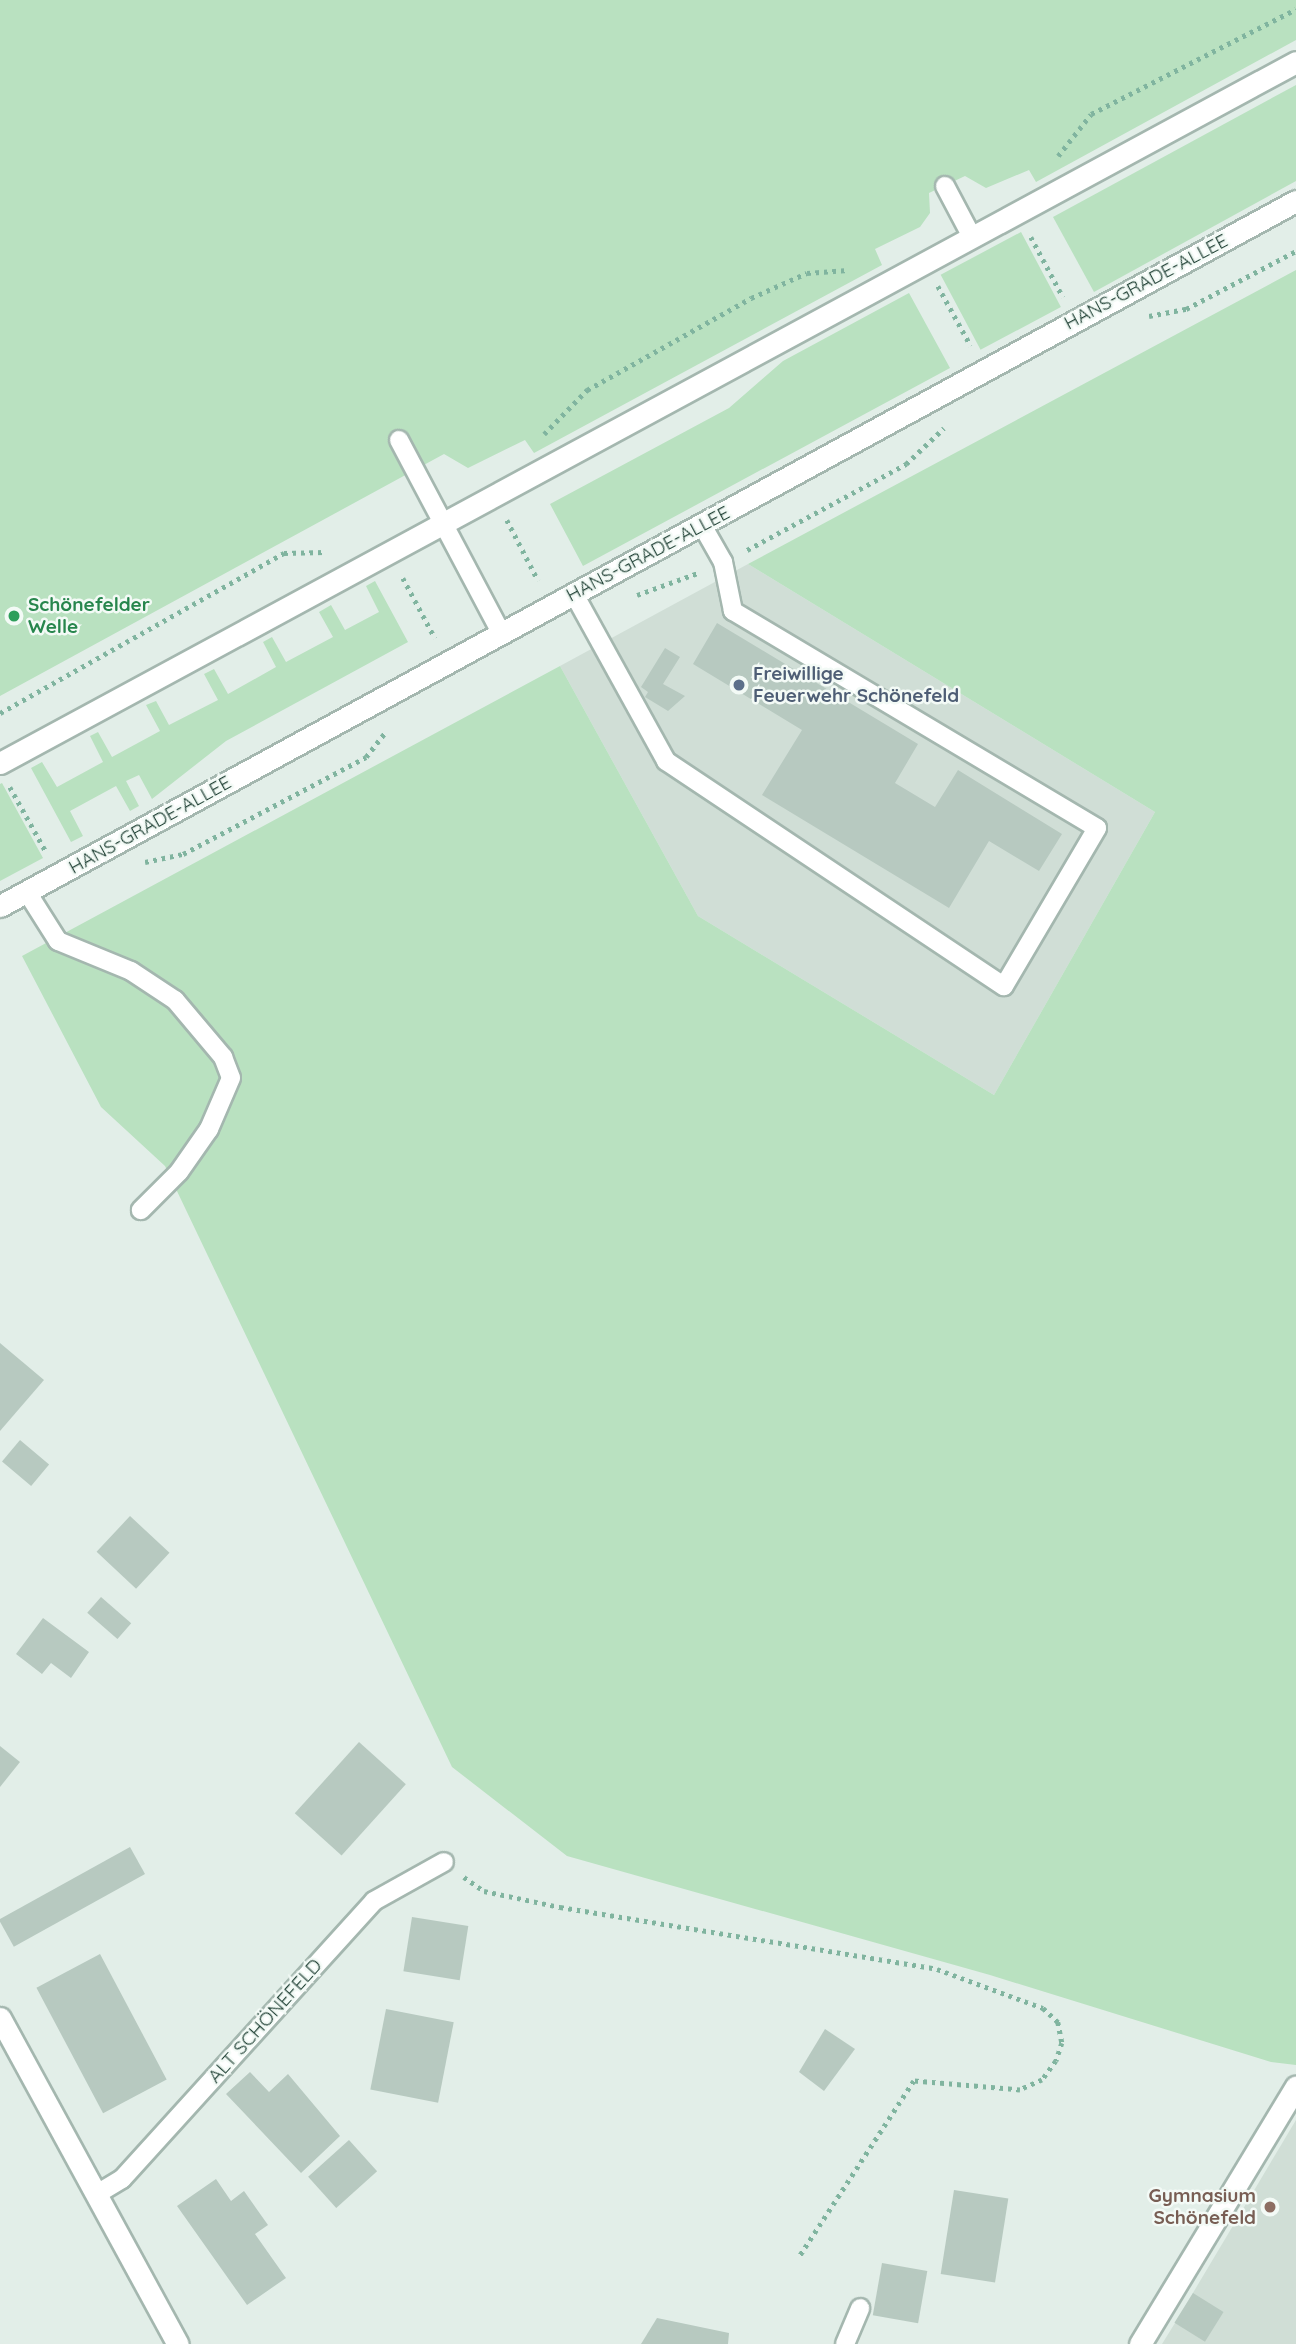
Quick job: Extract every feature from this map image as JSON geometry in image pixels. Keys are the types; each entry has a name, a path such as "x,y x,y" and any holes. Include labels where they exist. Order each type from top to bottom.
{"street":[{"path":"2,769 443,524 1296,62"},
{"name":"HANS-GRADE-ALLEE","path":"0,906 1296,201"},
{"path":"0,2018 178,2344"},
{"path":"1140,2344 1296,2087"}],"lane":[{"path":"945,186 972,237"},
{"path":"399,440 501,633"},
{"path":"573,594 666,761 1004,986 1097,828 733,611 723,562 702,525"},
{"path":"27,892 58,941 131,971 175,1000 223,1057 231,1078 209,1129 179,1172 141,1210"},
{"name":"ALT SCHÖNEFELD","path":"97,2194 122,2179 374,1901 444,1862"},
{"path":"845,2344 860,2308"}],"path":[{"path":"1053,162 1091,114 1283,11 1296,9"},
{"path":"1018,212 1076,319"},
{"path":"1186,309 1296,251"},
{"path":"926,263 984,370"},
{"path":"535,442 587,390 751,298 807,273 852,270"},
{"path":"723,562 906,464"},
{"path":"495,498 551,606"},
{"path":"0,713 284,553 328,552 339,547"},
{"path":"390,553 447,662"},
{"path":"183,854 366,757"},
{"path":"2,769 58,876"},
{"path":"444,1862 484,1891 689,1932 879,1956 937,1969 1043,2008 1058,2022 1062,2043 1056,2062 1042,2080 1020,2090 914,2081 798,2259"}],"shaded area":[{"path":"748,564 1155,812 994,1095 698,916 560,666"},
{"name":"Gymnasium Schönefeld","path":"1296,2120 1296,2344 1162,2344 1175,2323"}],"green space":[{"path":"0,0 1296,0 1296,40 1036,182 1029,170 986,188 965,176 929,193 930,213 920,227 875,249 882,265 534,453 525,440 468,468 444,454 0,696"},
{"path":"1296,85 1296,181 1094,292 1053,217"},
{"path":"1021,232 1061,307 981,350 941,275"},
{"path":"1296,270 1296,2065 1271,2062 990,1975 567,1856 452,1767 165,1166 101,1107 22,956 560,666 698,916 994,1095 1155,812 748,564"},
{"path":"909,293 950,368 583,566 550,504 729,408 783,361"},
{"path":"375,581 408,642 226,741 152,799 139,775 126,781 139,806 130,811 116,786 70,811 83,836 71,842 31,768 42,762 57,787 103,762 90,736 98,732 112,757 160,731 146,705 156,701 169,725 218,700 204,674 214,669 228,694 276,667 263,642 272,637 286,662 333,637 319,612 331,605 345,630 379,612 366,586"},
{"path":"2,783 43,858 0,881 0,784"}],"building":[{"path":"717,623 918,744 895,783 935,807 958,770 1062,834 1039,871 989,841 949,908 762,795 802,730 693,664"},
{"path":"665,648 680,657 663,684 685,696 668,711 645,697 648,692 641,687"},
{"path":"0,1343 44,1380 0,1431"},
{"path":"20,1440 49,1464 31,1486 2,1461"},
{"path":"130,1516 169,1553 136,1589 97,1552"},
{"path":"101,1597 131,1623 117,1639 87,1613"},
{"path":"43,1618 89,1652 71,1678 51,1663 42,1674 16,1654"},
{"path":"359,1742 406,1784 342,1855 295,1813"},
{"path":"0,1746 20,1762 0,1787"},
{"path":"130,1847 145,1874 14,1947 0,1919"},
{"path":"412,1917 468,1926 460,1980 403,1971"},
{"path":"100,1954 167,2079 103,2113 36,1988"},
{"path":"386,2009 454,2022 438,2103 370,2089"},
{"path":"825,2029 855,2049 824,2091 799,2072"},
{"path":"250,2072 269,2092 288,2074 340,2136 301,2173 226,2094"},
{"path":"349,2140 377,2171 336,2208 308,2177"},
{"path":"216,2179 231,2201 244,2191 268,2225 255,2234 286,2278 247,2305 177,2206"},
{"path":"954,2190 1008,2199 995,2283 941,2274"},
{"path":"882,2263 927,2271 918,2323 873,2315"},
{"path":"1193,2293 1224,2312 1205,2342 1174,2323"},
{"path":"657,2318 729,2333 728,2344 641,2344"}],"place":[{"name":"Schönefelder Welle","path":"14,616"},
{"name":"Freiwillige Feuerwehr Schönefeld","path":"739,685"},
{"name":"Gymnasium Schönefeld","path":"1270,2207"}]}
